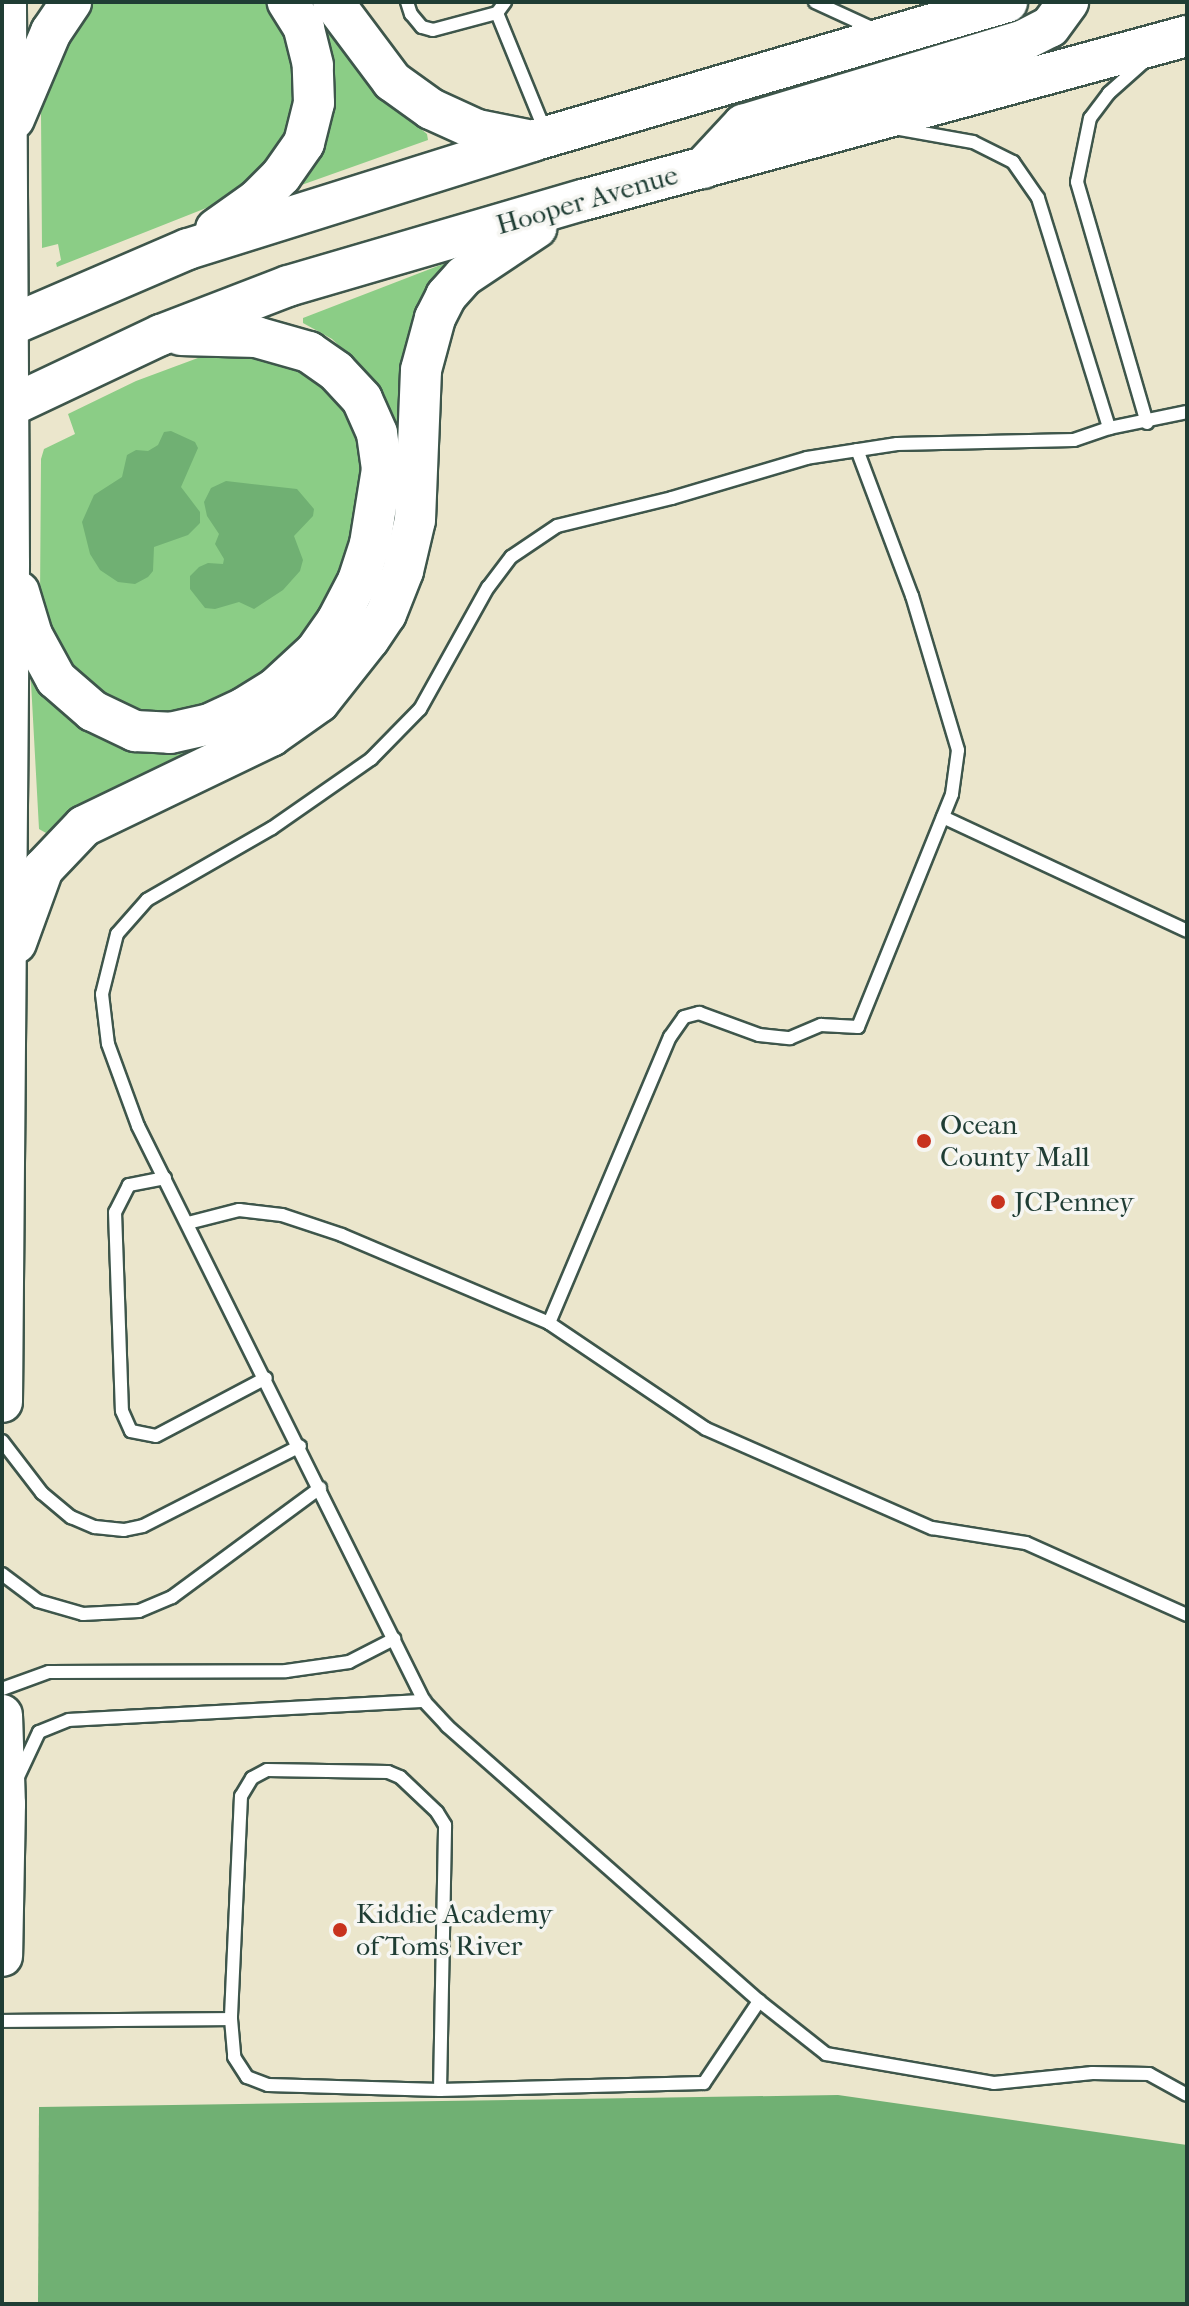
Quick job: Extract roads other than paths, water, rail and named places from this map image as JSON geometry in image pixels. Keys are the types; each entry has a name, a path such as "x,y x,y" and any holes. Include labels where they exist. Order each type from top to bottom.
{"main road":[{"path":"2,1402 8,965 9,563 4,409 8,134 6,2"},
{"path":"8,134 51,32 71,2"},
{"path":"188,249 257,200 281,176 304,143 314,103 313,65 304,28 288,2"},
{"path":"333,2 392,81 431,109 477,130 540,139"},
{"path":"703,168 743,125 1022,41 1050,27 1068,2"},
{"path":"5,328 188,249 987,5"},
{"name":"Hooper Avenue","path":"4,409 161,335 288,286 583,200 1178,38"},
{"path":"8,965 43,869 84,826 271,736 319,702 369,639 386,614 403,571 415,520 421,370 435,318 446,296 464,276 493,253 583,200"},
{"path":"9,563 32,635 56,679 93,711 135,731 183,730 210,724 244,708 276,688 306,660 337,621 358,581 370,544 382,469 377,433 362,399 336,371 309,352 256,337 161,335"},
{"path":"2,1715 5,1804 2,1956"}],"lane":[{"path":"407,2 411,14 422,27 433,30 501,8 540,139"},
{"path":"815,2 887,35"},
{"path":"1147,423 1077,182 1090,118 1109,93 1178,38"},
{"path":"861,125 973,142 1013,162 1038,198 1109,428"},
{"path":"1187,412 1147,423 1109,428 1074,440 897,444 807,458 672,498 557,526 511,557 488,587 420,709 371,759 272,828 147,900 117,934 102,994 108,1044 138,1126 300,1446 424,1701 522,1796 759,2001 826,2054 994,2083 1092,2073 1149,2074 1187,2095"},
{"path":"549,1323 670,1037 684,1017 699,1013 759,1035 790,1038 821,1025 858,1027 952,794 958,750 912,596 857,450"},
{"path":"943,817 1187,931"},
{"path":"165,1178 129,1185 115,1212 122,1411 131,1431 156,1436 266,1378"},
{"path":"188,1223 239,1210 282,1215 342,1235 549,1323 706,1429 932,1528 1026,1543 1187,1615"},
{"path":"2,1441 42,1493 71,1517 95,1527 124,1530 143,1526 300,1446"},
{"path":"2,1574 38,1601 83,1614 139,1611 172,1597 320,1488"},
{"path":"2,1689 49,1672 286,1671 349,1662 394,1639"},
{"path":"5,1804 39,1732 69,1720 424,1701"},
{"path":"440,2090 445,1825 437,1812 400,1777 388,1772 267,1770 252,1778 241,1796 231,2019 234,2057 247,2077 268,2085 440,2090 704,2083 759,2001"},
{"path":"2,2021 231,2019"}],"place":[{"name":"Ocean County Mall","path":"924,1141"},
{"name":"JCPenney","path":"998,1202"},
{"name":"Kiddie Academy of Toms River","path":"340,1930"}]}
